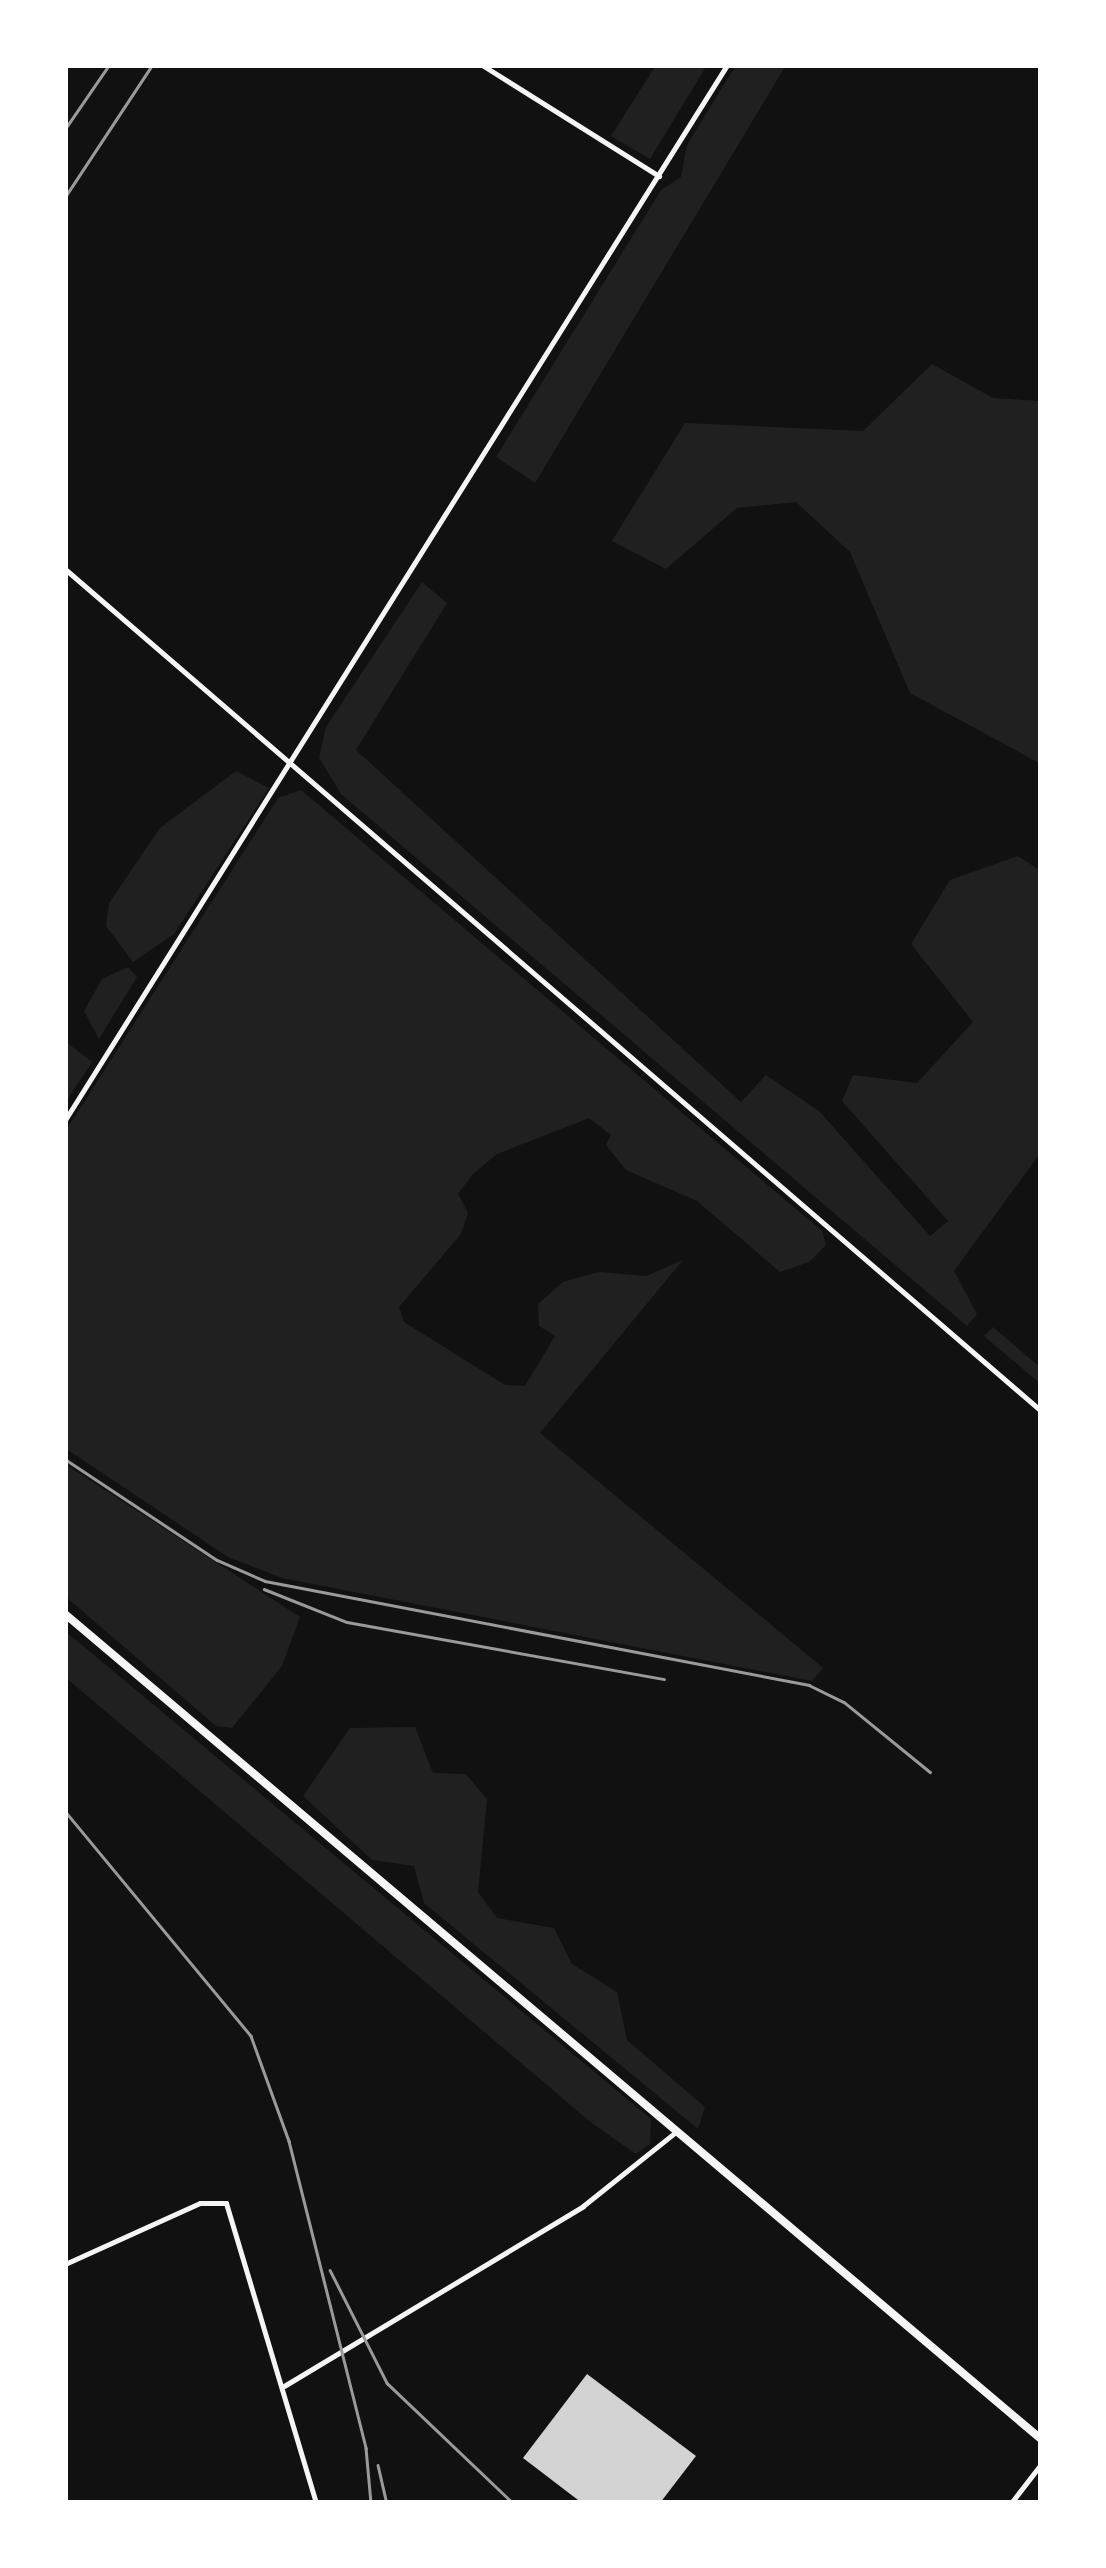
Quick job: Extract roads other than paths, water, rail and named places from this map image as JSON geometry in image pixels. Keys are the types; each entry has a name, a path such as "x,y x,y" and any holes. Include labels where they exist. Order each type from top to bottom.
{"main road":[{"path":"65,1614 1041,2439"}],"street":[{"path":"482,65 659,176"},
{"path":"65,1120 290,769 727,65"},
{"path":"65,568 290,769 1041,1410"},
{"path":"284,2386 583,2206 676,2131"},
{"path":"65,2264 200,2203 226,2204 284,2386 316,2503"},
{"path":"1011,2503 1041,2464"}],"railway":[{"path":"65,129 109,65"},
{"path":"65,197 152,65"},
{"path":"65,1459 217,1560 265,1581 809,1685 844,1702 930,1772"},
{"path":"264,1589 347,1622 664,1679"},
{"path":"65,1811 251,2036 289,2141 366,2448 371,2503"},
{"path":"330,2270 387,2383 513,2503"},
{"path":"378,2465 387,2503"}]}
